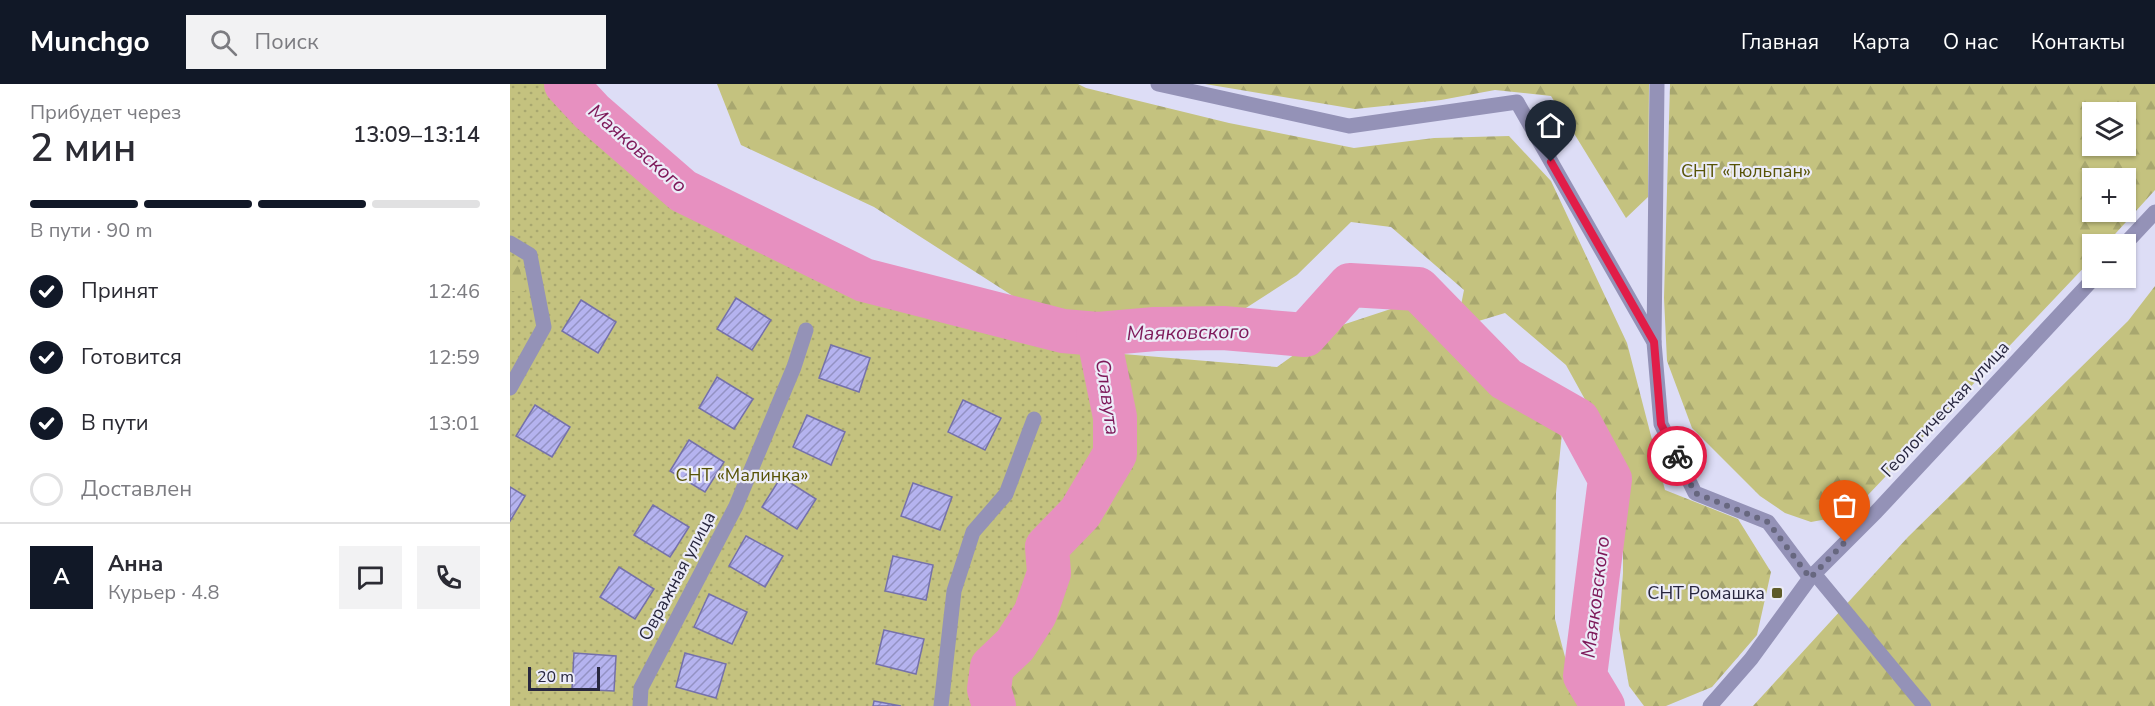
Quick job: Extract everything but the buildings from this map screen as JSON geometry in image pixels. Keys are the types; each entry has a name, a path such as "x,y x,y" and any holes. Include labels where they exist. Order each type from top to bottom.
{"street":[{"path":"1158,84 1349,126 1517,102 1654,342"},
{"path":"1657,84 1654,342 1661,424 1695,493 1768,522 1812,575"},
{"path":"2134,234 2155,212"},
{"path":"510,243 531,255 544,327 510,388"},
{"name":"Геологическая улица","path":"1710,706 1751,659 1812,575 1876,512 2085,288"},
{"name":"Овражная улица","path":"640,706 641,688 736,506 794,367 806,330"},
{"path":"941,706 954,591 973,532 1006,494 1034,419"}],"lane":[{"path":"1812,575 1884,655 1924,706"}],"green space":[{"name":"СНТ «Малинка»","path":"510,84 569,84 660,171 826,261 1098,334 1115,417 1047,547 1049,573 1035,614 1015,645 1000,694 1008,706 510,706"},
{"path":"717,84 1078,84 1086,88 1229,123 1354,148 1434,138 1509,136 1551,181 1627,343 1665,490 1738,519 1771,572 1757,635 1712,687 1666,706 1644,706 1629,686 1619,629 1623,573 1623,506 1593,414 1566,365 1505,313 1472,323 1460,310 1464,290 1391,227 1351,222 1297,275 1235,315 1109,319 1019,300 874,207 741,145"},
{"path":"1205,84 1649,84 1648,197 1626,218 1551,96 1495,90 1441,100 1355,109"},
{"name":"СНТ «Тюльпан»","path":"1670,84 2155,84 2155,190 2136,211 2136,168 2082,168 2082,222 2126,222 2115,234 2082,234 2082,270 1849,515 1811,522 1785,513 1760,496 1692,428 1667,361 1664,298"},
{"path":"510,260 519,266 525,291 510,291"},
{"path":"2155,286 2155,706 1753,706 1908,537 2128,321"},
{"path":"1412,302 1469,367 1562,433 1556,493 1555,619 1578,706 1011,706 1003,694 1037,627 1072,539 1115,469 1125,420 1123,354 1277,367 1330,329"}],"waterway":[{"name":"Маяковского","path":"566,84 592,112 683,191 864,280 1063,331 1098,334 1155,329 1223,328 1305,335 1350,285 1418,289 1506,379 1578,420 1610,479 1585,676 1603,706"},
{"name":"Славута","path":"994,706 989,689 992,667 1015,645 1035,614 1049,573 1047,547 1080,513 1115,454 1115,417 1098,334"}],"way so far":[{"path":"1677,456 1695,493 1768,522 1810,578 1845,542"}],"place":[{"name":"СНТ Ромашка","path":"1777,593"}],"route":[{"path":"1551,162 1654,342 1661,424 1677,456"}]}
